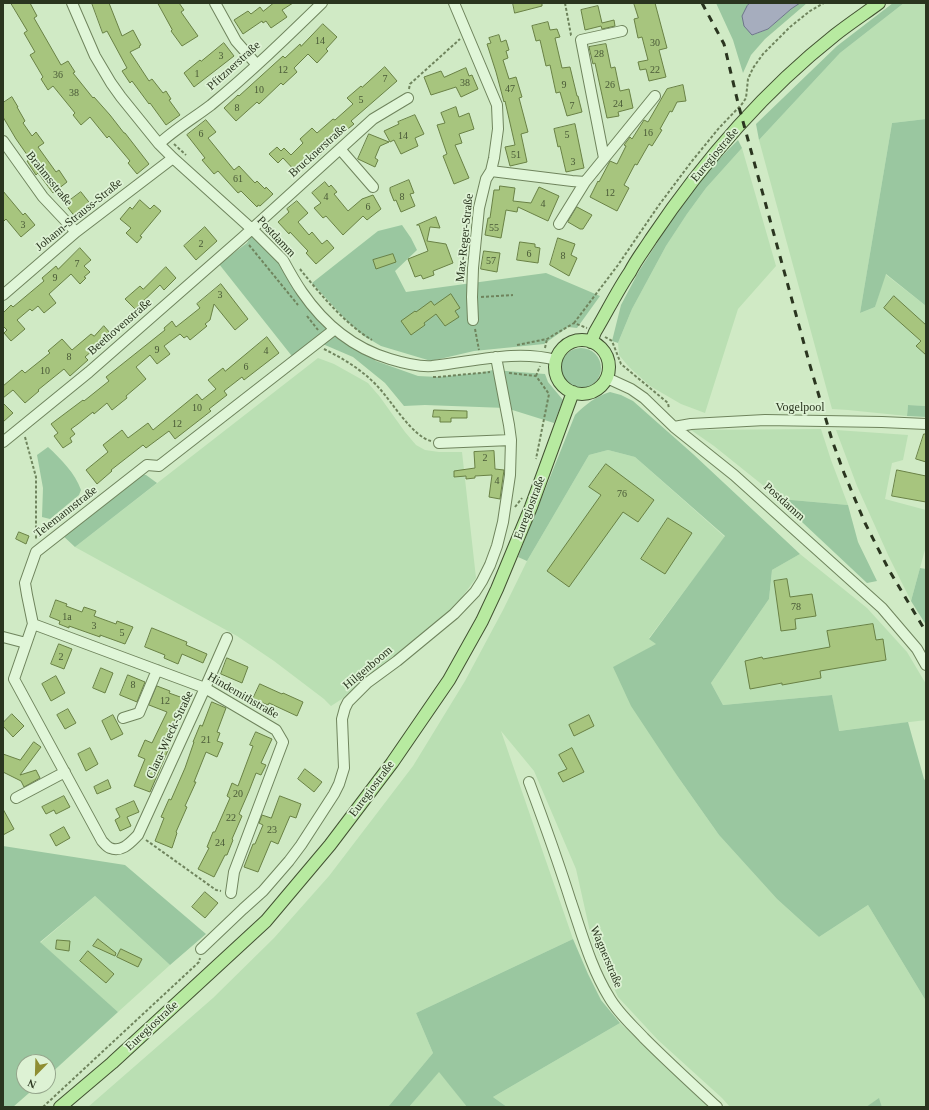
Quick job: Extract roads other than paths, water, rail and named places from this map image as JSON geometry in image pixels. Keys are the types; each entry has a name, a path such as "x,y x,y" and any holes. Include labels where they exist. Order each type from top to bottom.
{"main road":[{"name":"Euregiostraße","path":"593,337 630,271 668,215 705,165 773,90 801,63 835,35 879,3"},
{"path":"593,337 605,353 608,361 609,370 606,378 602,385 596,390 588,393 580,394 566,389 556,376 556,360 560,352 566,346 574,342 593,337"},
{"name":"Euregiostraße","path":"60,1107 112,1063 266,921 330,845 392,763 449,680 482,620 497,589 531,507 573,392"}],"street":[{"name":"Postdamm","path":"72,3 95,56 111,83 163,140 173,158 283,260 302,292 319,313 335,329 358,346 380,356 405,364 430,366 496,357 543,357 556,360"},
{"path":"215,3 236,41 257,65"},
{"name":"Pfitznerstraße","path":"163,140 210,105 257,65 322,3"},
{"name":"Max-Reger-Straße","path":"454,3 497,105 498,129 494,158 491,171 486,179 479,208 473,268 473,320"},
{"path":"604,158 581,40 622,31"},
{"path":"559,224 585,182 655,96"},
{"name":"Brucknerstraße","path":"251,229 373,119 408,98"},
{"name":"Brahmsstraße","path":"3,141 43,197 76,232"},
{"path":"340,149 373,187"},
{"name":"Johann-Strauss-Straße","path":"3,294 76,232 173,158"},
{"path":"491,171 585,182"},
{"name":"Beethovenstraße","path":"3,442 89,372 251,229"},
{"name":"Telemannstraße","path":"33,624 25,583 36,552 147,465 159,466 335,329"},
{"name":"Hilgenboom","path":"201,949 263,891 289,861 334,794 344,768 342,719 344,708 348,702 367,683 397,661 466,603 482,581 490,565 503,524 510,475 511,440 496,357"},
{"name":"Postdamm","path":"606,378 631,389 644,398 674,427 734,475 882,608 917,649 926,665"},
{"name":"Vogelpool","path":"674,427 692,424 765,420 926,424"},
{"path":"439,443 511,440"},
{"path":"16,798 65,772 14,679 33,624"},
{"name":"Hindemithstraße","path":"33,624 205,688 276,730 284,742 234,872 231,893"},
{"path":"3,637 26,643"},
{"name":"Clara-Wieck-Straße","path":"65,772 102,842 110,848 118,849 125,847 135,838 227,638"},
{"path":"123,718 139,712 158,670"},
{"name":"Wagnerstraße","path":"529,782 550,838 586,946 598,977 608,997 638,1031 717,1107"}],"water":[{"path":"750,3 800,3 768,29 752,35 744,26 742,16"}],"railway":[{"path":"702,3 724,44 739,107 832,440 865,523 889,570 926,632"}]}
